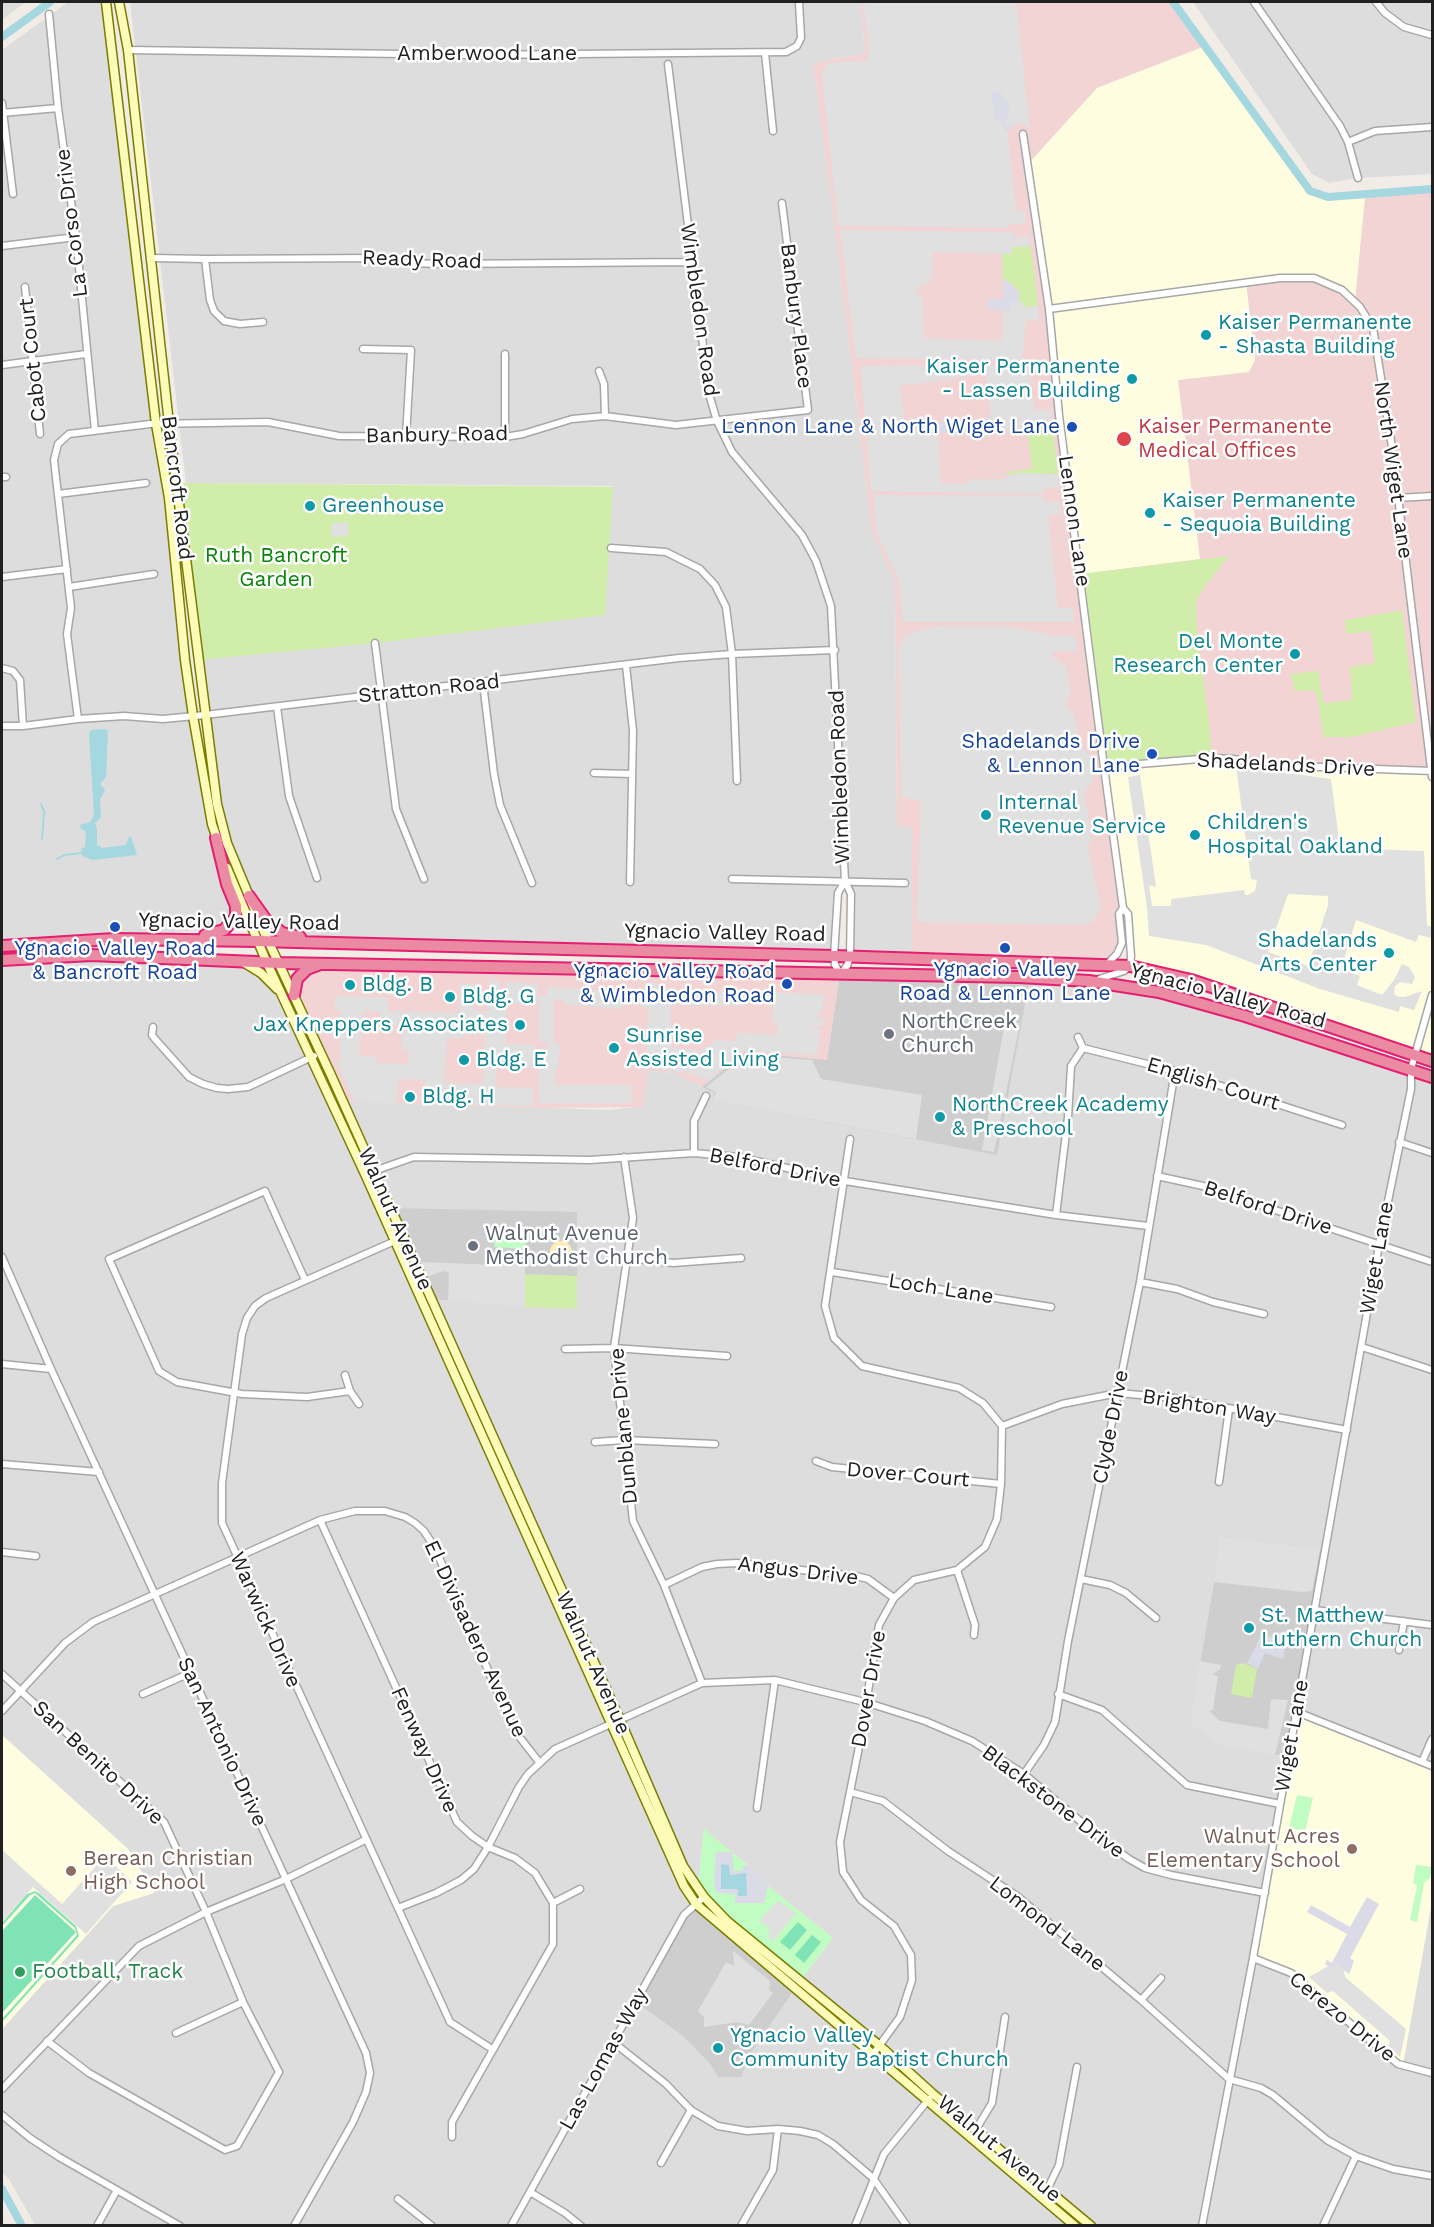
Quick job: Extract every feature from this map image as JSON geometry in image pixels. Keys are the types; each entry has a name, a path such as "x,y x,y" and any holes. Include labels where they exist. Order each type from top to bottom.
{"highway":[{"path":"163,939 216,934 229,927 236,917 236,906 227,884 216,838"},
{"path":"249,896 266,920 282,933 338,943"},
{"name":"Ygnacio Valley Road","path":"2,946 114,939 163,939 1130,966 1191,980 1432,1061"},
{"name":"Ygnacio Valley Road","path":"2,960 91,955 273,963 1019,977 1089,981 1159,992 1245,1016 1432,1077"},
{"path":"294,995 297,979 307,969 320,964"}],"street":[{"name":"Bancroft Road","path":"106,2 111,28 156,424 169,498 192,716 216,838 239,899 273,963"},
{"name":"Bancroft Road","path":"119,2 128,50 169,424 217,804 227,843 249,896 263,941"},
{"name":"Amberwood Lane","path":"128,50 471,55 786,52 793,50 800,42 802,32 799,2"},
{"path":"1254,2 1340,126 1348,142 1358,178"},
{"path":"1376,2 1384,13 1404,27 1432,34"},
{"name":"La Corso Drive","path":"49,14 58,108 76,237 95,431"},
{"path":"111,28 120,48 128,50"},
{"path":"765,53 773,131"},
{"name":"Wimbledon Road","path":"668,64 709,394 717,421 732,452 802,535 816,561 831,606 845,881 851,894 850,957"},
{"path":"2,103 13,194"},
{"path":"2,113 58,108"},
{"path":"1348,142 1375,131 1432,127"},
{"name":"Lennon Lane","path":"1023,134 1049,309 1059,415 1123,908 1128,914 1130,966"},
{"name":"Banbury Place","path":"717,421 808,410 782,203"},
{"path":"2,246 76,237"},
{"name":"Ready Road","path":"152,258 377,258 408,263 441,264 692,262"},
{"path":"205,259 210,300 214,311 224,321 240,324 263,322"},
{"name":"North Wiget Lane","path":"1049,309 1280,278 1314,278 1342,290 1360,307 1373,328 1398,498 1432,777"},
{"name":"Cabot Court","path":"25,286 40,434"},
{"path":"363,348 411,350 405,437"},
{"path":"2,365 86,354"},
{"path":"505,354 505,436"},
{"path":"599,371 604,384 605,416"},
{"name":"Banbury Road","path":"69,587 54,460 58,444 69,434 156,424 268,422 339,436 505,436 523,434 572,419 605,416 676,425 717,421"},
{"path":"58,494 146,483"},
{"path":"1398,498 1432,496"},
{"path":"611,548 666,552 700,569 715,585 726,607 732,654 737,781"},
{"path":"2,577 67,569"},
{"path":"78,719 67,634 71,608 69,587 154,574"},
{"path":"375,643 396,809 424,879"},
{"name":"Stratton Road","path":"2,726 124,716 163,719 732,654 835,650"},
{"path":"626,665 633,731 630,882"},
{"path":"2,668 13,671 20,680 23,726"},
{"path":"483,683 500,805 532,883"},
{"path":"277,706 289,796 317,878"},
{"name":"Shadelands Drive","path":"1104,766 1211,758 1285,766 1432,771"},
{"path":"594,773 632,774"},
{"path":"732,879 905,884"},
{"name":"Wimbledon Road","path":"840,974 835,965 835,936 838,893 845,881"},
{"name":"Lennon Lane","path":"1107,965 1117,954 1122,943 1119,914 1123,908"},
{"path":"835,936 842,942 850,937"},
{"path":"840,974 847,966 850,957"},
{"path":"242,962 261,973 282,995"},
{"name":"Walnut Avenue","path":"273,963 282,995 310,1057 403,1238 616,1722 684,1886 696,1904 877,2050"},
{"name":"Walnut Avenue","path":"273,963 294,995 320,1052 369,1172 393,1242 683,1866 704,1897 727,1921 973,2133 1075,2226"},
{"path":"1089,981 1109,977 1130,966"},
{"path":"1411,1070 1432,995"},
{"path":"153,1027 155,1040 189,1077 217,1088 248,1087 320,1052"},
{"path":"1056,1215 1068,1117 1071,1066 1083,1048 1078,1037"},
{"name":"English Court","path":"1083,1048 1175,1071 1342,1125"},
{"name":"Wiget Lane","path":"1202,2226 1253,1958 1379,1245 1411,1089 1411,1070"},
{"name":"Clyde Drive","path":"1024,1774 1044,1745 1055,1722 1058,1694 1140,1282 1175,1071"},
{"path":"694,1153 694,1122 706,1096"},
{"path":"850,1139 832,1272 825,1306 834,1338 862,1366 959,1388 983,1403 1002,1426"},
{"path":"1399,1142 1432,1154"},
{"name":"Belford Drive","path":"369,1172 414,1157 590,1160 694,1153 738,1157 845,1181 1056,1215 1148,1226"},
{"name":"Dunblane Drive","path":"624,1157 633,1218 614,1348 633,1521 664,1585 702,1683"},
{"name":"Belford Drive","path":"1157,1176 1203,1186 1432,1262"},
{"path":"305,1280 265,1191 109,1259 159,1371 177,1382 235,1393 307,1397 350,1391"},
{"name":"Warwick Drive","path":"403,1238 266,1298 255,1306 247,1318 242,1334 222,1483 222,1523 450,2022 492,2049"},
{"name":"San Antonio Drive","path":"2,1257 51,1369 366,2053 370,2073 366,2092 353,2122 294,2226"},
{"path":"628,1258 673,1263 741,1258"},
{"name":"Loch Lane","path":"832,1272 1051,1307"},
{"path":"2,1279 12,1280"},
{"path":"1140,1282 1177,1289 1213,1302 1264,1314"},
{"path":"1362,1347 1432,1370"},
{"path":"566,1349 614,1348 727,1356"},
{"path":"2,1364 51,1369"},
{"path":"345,1376 350,1391 359,1404"},
{"name":"Brighton Way","path":"1002,1426 1062,1404 1118,1393 1174,1398 1347,1430"},
{"path":"1219,1482 1229,1409"},
{"name":"Dover Drive","path":"877,2050 900,2017 906,2000 912,1980 910,1955 894,1926 861,1900 843,1872 840,1842 879,1624 894,1598 914,1580 957,1570 985,1547 997,1519 1001,1484 1002,1426"},
{"path":"595,1442 624,1440 715,1444"},
{"name":"Dover Court","path":"816,1461 832,1467 1001,1484"},
{"path":"2,1464 99,1472"},
{"name":"El Divisadero Avenue","path":"2,1711 65,1643 93,1622 320,1520 355,1511 385,1511 405,1517 424,1531 435,1548 514,1730 539,1762"},
{"name":"Fenway Drive","path":"320,1520 457,1822 488,1847 515,1858 535,1873 553,1903"},
{"path":"2,1552 36,1556"},
{"name":"Angus Drive","path":"664,1585 702,1568 717,1564 737,1563 855,1576 868,1579 894,1598"},
{"path":"957,1570 975,1625 974,1635"},
{"path":"1081,1579 1110,1585 1126,1593 1156,1618"},
{"path":"1315,1610 1432,1625"},
{"path":"1399,1650 1404,1621"},
{"path":"143,1694 190,1672"},
{"name":"San Benito Drive","path":"2,1674 164,1822 206,1912 243,2002 279,2072 237,2146 225,2150 89,2073 47,2041"},
{"path":"757,1808 775,1680"},
{"name":"Blackstone Drive","path":"398,1908 436,1893 461,1880 474,1869 519,1787 539,1762 555,1749 702,1683 775,1680 865,1702 925,1721 972,1741 1024,1774 1104,1841 1145,1868 1264,1893"},
{"path":"1058,1694 1102,1710 1187,1785 1280,1804"},
{"path":"1297,1712 1432,1766"},
{"path":"1422,1762 1432,1739"},
{"name":"Lomond Lane","path":"850,1792 883,1801 948,1851 1017,1896 1141,2000 1229,2079"},
{"path":"2,2089 139,1946 206,1912 286,1879 365,1840"},
{"path":"452,2137 452,2122 553,1944 553,1903 580,1889"},
{"name":"Las Lomas Way","path":"511,2226 684,1915 704,1897"},
{"name":"Cerezo Drive","path":"1253,1958 1291,1973 1398,2064 1432,2073"},
{"path":"1141,2000 1161,1978"},
{"path":"176,2033 243,2002"},
{"path":"973,2133 992,2103 1005,2017"},
{"path":"613,2043 666,2084 691,2110 718,2126 747,2132 778,2129 800,2131 818,2135 833,2144 873,2178 907,2226"},
{"path":"1042,2197 1059,2165 1077,2067"},
{"path":"1229,2079 1261,2088 1273,2095 1327,2140 1356,2156 1393,2169 1432,2176"},
{"path":"855,2226 884,2154 930,2097"},
{"path":"661,2163 691,2110"},
{"path":"2,2115 40,2145 180,2226"},
{"path":"741,2226 773,2170 778,2129"},
{"name":"Walnut Avenue","path":"973,2133 1048,2189 1091,2226"},
{"path":"1323,2226 1356,2156"},
{"path":"97,2226 117,2190"},
{"path":"530,2192 565,2213 581,2226"},
{"path":"398,2199 432,2226"}],"shaded area":[{"path":"2,2 26,2 2,20"},
{"path":"68,2 106,2 180,619 212,824 236,906 224,930 164,932 2,946 2,50"},
{"path":"130,2 861,2 865,54 813,63 872,532 895,581 897,825 912,828 912,959 850,957 851,894 845,882 838,893 834,956 298,937 282,933 249,896 227,843 198,660 375,643 613,486 186,483"},
{"path":"861,2 1172,2 1203,47 1097,88 1197,555 1178,380 1255,360 1246,282 1314,278 1342,290 1354,301 1365,196 1432,192 1432,777 1123,908 1119,914 1122,943 1107,965 912,959 912,828 897,826 895,581 872,532 813,63 865,54"},
{"path":"864,2 1016,2 1030,129 1024,124 1017,123 1008,131 1008,138 1016,211 1025,211 1025,224 1008,224 1008,228 838,226 822,74 827,65 831,63 869,60"},
{"path":"1193,2 1432,2 1432,174 1358,178 1329,183 1312,174"},
{"path":"1203,47 1308,193 1328,199 1365,196 1355,302 1342,290 1314,278 1246,283 1255,360 1249,372 1178,380 1200,559 1081,574 1028,164 1097,88"},
{"path":"994,92 1001,92 1003,99 1008,100 1010,113 1005,121 1007,127 1011,127 1008,131 1005,131 1004,124 993,118 996,111 990,96"},
{"path":"840,230 1012,232 1013,238 1029,236 1031,246 1012,247 1012,254 933,252 931,281 918,288 916,296 922,296 924,338 1002,341 1003,311 1011,311 1011,301 1022,302 1023,307 1038,306 1039,320 1026,321 1022,360 856,358"},
{"path":"1007,280 1019,292 1019,302 1011,302 1011,311 987,309 987,299 1003,299 1003,281"},
{"path":"1015,365 1024,369 1030,376 1035,411 1051,409 1052,421 1031,423 1031,429 986,434 985,422 992,421 985,374 900,386 905,426 937,423 941,483 968,484 969,479 1006,479 1006,475 1015,475 1015,473 1058,474 1059,488 1044,488 1044,494 871,491 861,366"},
{"path":"991,415 992,421 985,423 987,438 970,441 969,434 951,437 950,432 938,433 937,422 971,418 977,423 983,422 987,416"},
{"path":"874,495 1043,496 1044,502 1059,501 1061,514 1048,515 1058,608 1073,608 1074,622 903,622 899,581 876,531"},
{"path":"348,522 349,535 331,538 332,524"},
{"path":"935,626 1010,627 1057,636 1074,635 1078,651 1053,652 1051,656 1066,666 1071,693 1066,701 1067,706 1073,712 1078,730 1078,743 1092,758 1093,779 1084,793 1092,838 1088,848 1101,906 1094,920 1085,925 917,922 921,801 902,797 898,650 906,634"},
{"path":"1211,758 1263,765 1432,771 1432,1061 1130,966 1128,914 1123,908 1104,767"},
{"path":"1236,766 1331,779 1340,848 1424,851 1427,925 1432,927 1432,938 1419,935 1416,942 1356,920 1341,969 1360,976 1357,985 1382,995 1394,980 1402,964 1409,967 1415,977 1412,984 1400,982 1395,986 1394,994 1405,997 1422,991 1414,1010 1400,1006 1399,1012 1320,989 1206,945 1149,936 1128,777 1140,775 1156,887 1149,885 1152,906 1171,906 1171,899 1244,890 1245,895 1248,895 1255,891 1257,880 1251,879","holes":["1288,894 1328,896 1328,905 1308,966 1268,952"]},
{"path":"56,956 242,962 282,995 696,1904 636,2002 684,2037 710,2064 718,2077 740,2077 750,2055 796,1987 1075,2225 35,2225 9,2179 2,2172 2,2029 113,1906 154,1893 128,1849 2,1735 2,1154 4,1152 2,1146 2,960"},
{"path":"320,964 840,974 827,1060 745,1052 702,1087 675,1073 648,1071 643,1107 535,1108 342,1101 294,995 297,979"},
{"path":"840,974 1030,977 997,1155 712,1100 714,1093 702,1087 745,1052 827,1060"},
{"path":"1030,977 1159,992 1432,1077 1432,1766 1297,1712 1219,1536 1214,1582 1190,1723 1218,1745 1288,1757 1291,1973 1403,2064 1432,1901 1432,2225 1091,2225 799,1982 833,1938 704,1830 698,1886 691,1878 430,1299 577,1309 391,1208 342,1101 609,1110 642,1106 648,1071 675,1073 715,1093 712,1099"},
{"path":"490,979 500,981 500,989 506,989 507,982 538,984 537,1004 506,1003 506,998 499,998 499,1005 506,1006 505,1043 536,1045 534,1068 496,1067 496,1087 533,1088 533,1106 424,1103 425,1080 398,1079 397,1103 355,1102 336,1062 340,1061 340,1011 335,1010 335,996 388,998 388,1011 459,1013 460,984 476,984 474,1010 487,1012","holes":["363,1010 380,1012 381,1017 391,1025 406,1025 406,1033 402,1033 402,1049 408,1050 408,1064 377,1063 377,1057 359,1055","465,1034 485,1035 483,1084 444,1083 447,1038 465,1038"]},
{"path":"645,982 657,983 659,995 662,995 663,989 773,996 773,992 824,995 823,1006 817,1018 824,1019 823,1026 814,1025 813,1028 820,1029 817,1055 742,1051 709,1080 688,1073 645,1068 649,1009 626,1000 621,1009 564,1004 564,1000 553,1000 554,1043 560,1044 558,1068 555,1070 555,1085 631,1085 633,1103 539,1103 539,1054 547,1053 547,1043 539,1042 539,996 547,996 547,987 629,992 638,996 643,994","holes":["743,1001 773,1003 773,1022 777,1023 777,1035 737,1033 737,1041 717,1040 701,1050 671,1048 671,1005 743,1006"]},
{"path":"1005,1022 1020,1023 994,1152 982,1150"},
{"path":"747,1055 812,1060 821,1079 922,1095 916,1139 712,1100 716,1092 706,1087"},
{"name":"Walnut Avenue Methodist Church","path":"391,1208 577,1212 577,1309 430,1299"},
{"path":"420,1262 525,1266 525,1307 448,1300 449,1273 443,1271 427,1277"},
{"path":"1219,1536 1326,1550 1288,1757 1218,1745 1190,1723 1214,1582"},
{"path":"1219,1536 1320,1549 1312,1591 1302,1592 1214,1582"},
{"path":"1287,1629 1293,1630 1286,1644 1283,1659 1265,1653 1258,1669 1247,1663 1260,1638 1267,1641 1269,1636 1283,1633 1284,1630 1286,1632"},
{"path":"1200,1661 1221,1665 1220,1669 1212,1675 1218,1676 1213,1710 1209,1711 1220,1721 1268,1729 1271,1699 1288,1700 1275,1755 1218,1745 1190,1723"},
{"name":"Walnut Acres Elementary School","path":"1297,1712 1432,1766 1432,1901 1403,2065 1291,1973 1253,1958"},
{"name":"Berean Christian High School","path":"2,1735 128,1849 154,1893 113,1906 2,2029"},
{"path":"2,1850 62,1904 105,1856 132,1882 86,1934 33,1887 2,1922"},
{"path":"716,1852 732,1852 734,1871 742,1871 743,1866 748,1865 753,1869 768,1886 764,1903 735,1903 735,1894 717,1893 714,1883"},
{"path":"1367,1897 1379,1904 1350,1958 1354,1961 1349,1974 1336,1965 1328,1966 1325,1964 1327,1960 1332,1963 1347,1934 1307,1912 1311,1905 1350,1927"},
{"path":"778,1900 796,1913 773,1941 767,1936 771,1930 759,1921"},
{"path":"696,1904 796,1987 750,2055 741,2077 718,2077 710,2064 684,2037 636,2002 684,1915"},
{"path":"733,1951 770,1981 769,1990 773,1993 749,2025 737,2022 704,2027 704,2017 698,2011 726,1962 734,1966"},
{"path":"1332,1964 1344,1971 1345,1977 1406,2029 1400,2057 1388,2046 1390,2041 1333,1991 1327,1993 1309,1977"}],"green space":[{"path":"1031,246 1038,306 1023,307 1022,302 1019,302 1019,292 1007,280 1003,281 1002,254 1012,254 1012,247"},
{"path":"1052,421 1058,474 1006,475 1006,473 1032,468 1027,430 1031,429 1030,423"},
{"name":"Ruth Bancroft Garden","path":"177,483 613,487 605,615 375,643 198,660"},
{"path":"1229,556 1196,601 1196,622 1210,730 1211,758 1104,767 1081,574"},
{"path":"1402,610 1416,722 1352,737 1324,737 1316,692 1313,690 1295,691 1291,674 1318,671 1323,703 1352,700 1350,667 1375,663 1371,631 1346,634 1345,620"},
{"path":"495,1229 526,1231 525,1249 494,1247"},
{"path":"525,1274 577,1276 577,1309 525,1307"},
{"path":"1243,1663 1257,1669 1252,1698 1231,1694 1236,1665"},
{"path":"1297,1795 1313,1798 1305,1831 1289,1828"},
{"path":"704,1829 753,1870 768,1886 833,1938 799,1982 759,1948 698,1886"},
{"path":"1416,1865 1432,1867 1430,1878 1424,1883 1417,1922 1410,1920 1417,1886 1413,1883"},
{"path":"35,1891 76,1926 79,1936 2,2022 2,2019 77,1935 75,1928 35,1893 30,1895 2,1926 2,1923 27,1894"},
{"name":"Football, Track","path":"35,1895 76,1932 2,2013 2,1931"},
{"path":"798,1922 807,1930 790,1950 780,1942"},
{"path":"812,1935 821,1942 804,1963 795,1955"}],"sand":[{"path":"561,1241 569,1244 572,1252 569,1260 561,1263 553,1260 550,1252 553,1244"}],"water":[{"path":"91,730 108,730 106,777 100,784 105,790 100,800 101,817 95,823 97,845 102,848 126,845 131,836 137,855 93,860 82,856 81,849 85,847 86,834 80,825 90,822 94,815 89,733"},
{"path":"721,1864 729,1865 730,1875 746,1873 747,1896 738,1896 738,1889 721,1889"}],"waterway":[{"path":"2,37 50,2"},
{"path":"1173,2 1310,191 1328,197 1432,189"},
{"path":"41,804 44,811 42,839"},
{"path":"57,859 64,855 81,853"},
{"path":"2,2189 22,2226"}],"place":[{"name":"Kaiser Permanente - Shasta Building","path":"1206,335"},
{"name":"Kaiser Permanente - Lassen Building","path":"1132,379"},
{"name":"Lennon Lane & North Wiget Lane","path":"1072,427"},
{"name":"Kaiser Permanente Medical Offices","path":"1124,439"},
{"name":"Greenhouse","path":"310,506"},
{"name":"Kaiser Permanente - Sequoia Building","path":"1150,513"},
{"name":"Del Monte Research Center","path":"1295,654"},
{"name":"Shadelands Drive & Lennon Lane","path":"1152,754"},
{"name":"Internal Revenue Service","path":"986,815"},
{"name":"Children's Hospital Oakland","path":"1195,835"},
{"name":"Ygnacio Valley Road & Bancroft Road","path":"115,927"},
{"name":"Ygnacio Valley Road & Lennon Lane","path":"1005,948"},
{"name":"Shadelands Arts Center","path":"1389,953"},
{"name":"Ygnacio Valley Road & Wimbledon Road","path":"787,984"},
{"name":"Bldg. B","path":"350,985"},
{"name":"Bldg. G","path":"450,997"},
{"name":"Jax Kneppers Associates","path":"520,1025"},
{"name":"NorthCreek Church","path":"889,1034"},
{"name":"Sunrise Assisted Living","path":"614,1048"},
{"name":"Bldg. E","path":"464,1060"},
{"name":"Bldg. H","path":"410,1097"},
{"name":"NorthCreek Academy & Preschool","path":"940,1117"},
{"name":"Walnut Avenue Methodist Church","path":"473,1246"},
{"name":"St. Matthew Luthern Church","path":"1249,1628"},
{"name":"Walnut Acres Elementary School","path":"1352,1849"},
{"name":"Berean Christian High School","path":"71,1871"},
{"name":"Football, Track","path":"20,1972"},
{"name":"Ygnacio Valley Community Baptist Church","path":"718,2048"}]}
